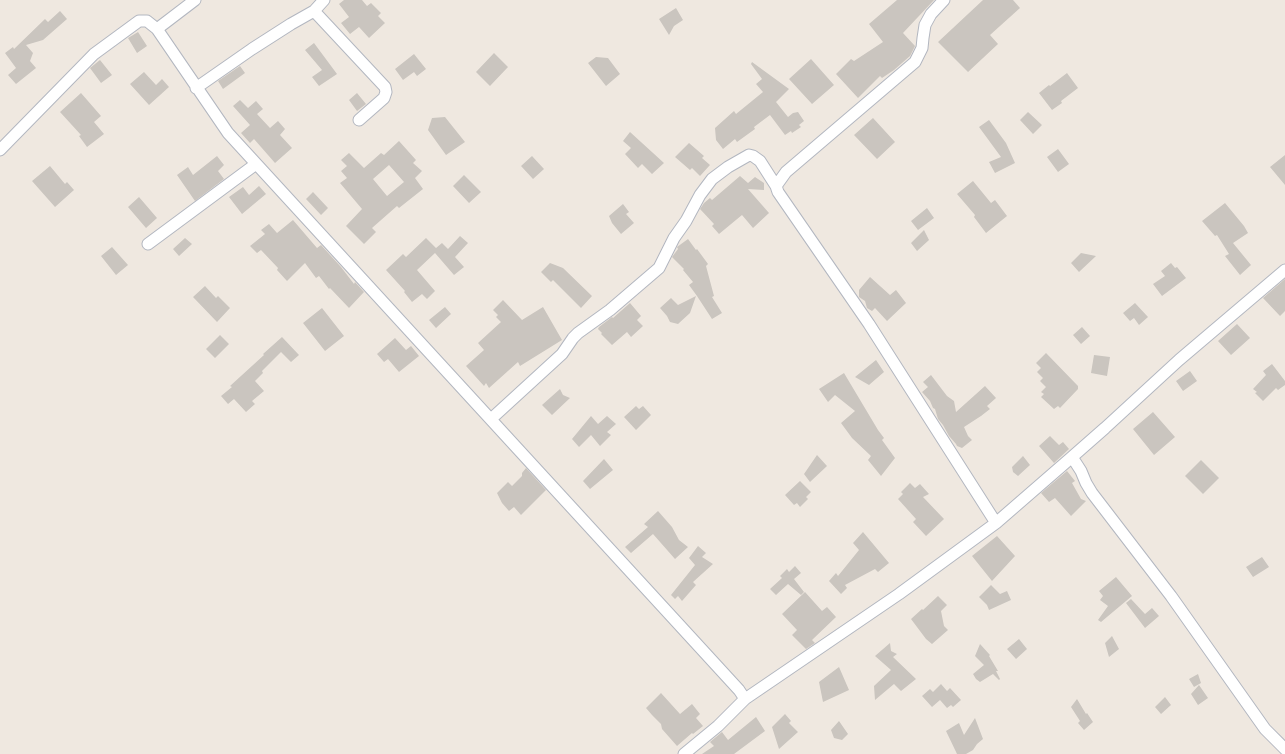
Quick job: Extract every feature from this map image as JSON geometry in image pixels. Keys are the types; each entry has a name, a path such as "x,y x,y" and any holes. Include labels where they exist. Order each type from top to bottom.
{"street":[{"path":"157,29 195,0"},
{"path":"196,88 252,49 314,11 324,0"},
{"path":"776,186 786,172 915,62 922,48 928,20 931,14 944,0"},
{"path":"314,11 385,87 386,92 384,98 360,120"},
{"path":"0,150 94,54 139,21 147,21 157,29 228,133 739,690 745,699"},
{"path":"491,419 562,354 578,333 610,310 659,268 674,238 686,221 700,195 712,179 728,167 749,155 757,157 760,161 776,186 778,192 869,324 996,523"},
{"path":"148,244 256,164"},
{"path":"684,754 718,726 745,699 899,594 996,523 1105,428 1179,360 1285,270"},
{"path":"1072,457 1081,470 1092,493 1171,596 1265,729 1285,749"}],"building":[{"path":"344,0 362,0 367,6 371,3 381,13 378,16 385,23 369,38 359,27 350,34 341,23 349,17 339,4"},
{"path":"897,0 934,0 903,33 915,46 910,56 882,78 880,76 858,98 836,74 851,59 854,61 883,42 869,24"},
{"path":"983,0 1013,0 1020,8 990,35 998,44 968,72 938,42"},
{"path":"676,8 683,20 674,26 669,35 659,19"},
{"path":"60,11 67,19 43,40 26,45 33,53 30,61 36,68 16,84 8,75 16,68 5,53 13,47 14,49 45,19 48,22"},
{"path":"138,32 147,46 137,53 128,38"},
{"path":"314,43 337,74 319,86 312,77 322,70 305,50"},
{"path":"494,53 508,67 490,86 476,72"},
{"path":"414,54 426,69 417,76 414,72 403,80 395,69"},
{"path":"596,57 608,58 620,74 606,86 588,63"},
{"path":"811,59 834,85 812,104 789,79"},
{"path":"100,60 112,75 101,83 90,68"},
{"path":"752,62 789,89 776,102 788,117 793,113 798,112 804,121 799,125 801,127 792,133 791,131 785,135 770,115 754,127 755,129 737,142 735,139 723,149 716,140 715,128 734,111 736,114 763,92 756,84 762,79 751,64"},
{"path":"240,66 245,73 223,89 218,81"},
{"path":"144,72 156,85 162,79 169,87 149,105 130,84"},
{"path":"1067,73 1078,88 1052,110 1039,93"},
{"path":"81,93 101,116 94,122 104,134 87,147 79,136 81,135 60,112"},
{"path":"357,93 366,104 357,111 349,100"},
{"path":"240,100 248,108 256,101 263,109 257,114 270,128 278,121 285,129 280,135 292,148 275,163 254,139 250,143 241,133 250,125 233,106"},
{"path":"1028,112 1042,125 1033,134 1020,120"},
{"path":"445,117 465,142 446,155 428,130 432,118"},
{"path":"873,118 895,142 877,159 854,135"},
{"path":"989,120 1006,143 1015,163 995,173 989,162 1001,157 979,127"},
{"path":"630,132 664,163 652,174 642,164 638,168 625,154 631,148 623,141"},
{"path":"399,141 416,160 413,163 422,171 415,178 423,189 399,208 397,206 372,228 376,232 364,244 346,226 362,209 340,183 347,178 341,171 347,166 341,160 349,153 364,168 381,153 384,155","holes":["389,165 404,182 387,196 373,179"]},
{"path":"689,143 704,156 702,158 710,165 700,176 692,168 690,170 675,157"},
{"path":"1058,149 1069,164 1058,172 1047,157"},
{"path":"1285,155 1285,185 1270,167"},
{"path":"217,156 224,165 218,171 224,179 195,201 177,175 188,167 193,175"},
{"path":"532,156 544,169 533,179 521,166"},
{"path":"50,166 65,184 67,182 74,190 55,207 32,181"},
{"path":"464,175 481,192 469,203 453,186"},
{"path":"740,176 748,183 755,177 764,183 764,190 748,189 769,213 753,228 742,215 719,234 712,226 714,224 700,209 710,198 712,200"},
{"path":"973,181 991,203 995,200 1007,216 986,233 974,217 975,215 957,194"},
{"path":"259,186 266,194 242,214 229,197 243,187 249,195"},
{"path":"313,192 328,208 321,215 306,199"},
{"path":"139,197 157,218 146,228 128,207"},
{"path":"1225,203 1248,233 1233,243 1251,265 1240,275 1225,256 1229,254 1217,235 1215,236 1202,221"},
{"path":"623,204 629,212 626,214 634,223 621,234 612,223 609,216"},
{"path":"927,208 934,218 918,230 911,221"},
{"path":"293,220 317,248 321,245 354,284 355,282 364,292 349,308 330,288 329,289 319,276 316,278 305,263 287,281 277,270 278,268 261,250 257,253 250,246 265,234 261,230 269,224 277,233"},
{"path":"924,230 929,240 917,251 911,243"},
{"path":"460,236 468,243 455,257 464,267 454,275 435,253 417,270 435,291 427,299 422,294 412,302 404,292 405,291 386,270 403,254 406,257 426,238 436,248 442,243 448,249"},
{"path":"185,238 192,244 179,256 173,249"},
{"path":"688,239 708,264 706,266 714,296 712,297 722,313 712,319 689,285 693,282 683,270 684,269 672,257 678,249 677,247"},
{"path":"112,247 128,265 116,275 101,256"},
{"path":"1081,253 1096,256 1079,272 1071,263"},
{"path":"550,263 563,268 592,296 581,308 553,280 551,282 541,272"},
{"path":"1171,263 1175,268 1177,267 1186,278 1162,296 1153,284 1165,276 1161,271"},
{"path":"870,277 890,295 896,290 906,303 887,321 875,308 872,311 867,308 865,301 859,297 859,290"},
{"path":"1285,279 1285,311 1280,316 1263,298"},
{"path":"205,286 216,298 218,296 230,308 217,322 193,297"},
{"path":"696,296 690,313 678,324 670,322 660,308 671,298 678,305"},
{"path":"503,300 522,320 543,307 562,340 520,366 518,362 489,388 486,383 484,386 466,366 484,350 478,343 501,322 496,317 498,315 493,310"},
{"path":"630,303 641,316 637,320 643,326 631,337 627,332 612,345 598,329"},
{"path":"1135,303 1148,317 1139,325 1134,318 1130,321 1123,313"},
{"path":"445,307 451,314 436,328 429,320"},
{"path":"322,308 344,336 325,351 303,323"},
{"path":"1237,324 1250,338 1231,355 1218,341"},
{"path":"1082,327 1090,336 1081,344 1073,335"},
{"path":"220,335 229,344 215,358 206,349"},
{"path":"282,337 299,355 291,362 281,352 262,371 263,373 255,381 264,391 252,401 255,404 246,412 234,399 228,404 221,396"},
{"path":"395,338 406,350 411,346 419,356 399,372 388,359 384,362 377,354"},
{"path":"1046,353 1078,386 1078,389 1060,408 1058,406 1054,409 1041,397 1044,394 1041,392 1046,387 1040,381 1043,378 1037,372 1041,368 1036,363"},
{"path":"1094,355 1110,357 1107,376 1091,373"},
{"path":"876,360 884,372 869,385 855,377"},
{"path":"1272,364 1285,381 1285,385 1278,390 1276,388 1263,401 1253,389 1266,375 1263,371"},
{"path":"1190,371 1197,381 1183,391 1176,381"},
{"path":"844,373 884,438 882,440 895,458 881,476 868,460 871,456 852,438 841,423 855,411 835,395 828,402 819,389"},
{"path":"931,375 947,396 954,401 956,412 985,386 996,398 987,406 990,409 964,427 968,436 972,440 962,448 957,446 949,436 938,419 935,409 922,392 928,387 923,382"},
{"path":"560,389 563,395 570,398 552,415 542,405"},
{"path":"636,406 639,409 643,406 651,415 636,430 624,417"},
{"path":"1153,412 1175,437 1154,455 1133,429"},
{"path":"591,416 598,424 607,416 616,424 607,432 611,435 600,446 591,435 579,447 572,439"},
{"path":"1050,436 1059,445 1063,442 1069,449 1054,463 1039,446"},
{"path":"817,455 827,466 810,482 804,474"},
{"path":"1023,456 1030,465 1018,476 1013,472 1012,467"},
{"path":"604,459 613,470 590,489 583,481"},
{"path":"1201,460 1219,478 1203,494 1185,476"},
{"path":"526,468 546,490 521,515 514,507 509,511 502,503 497,493 508,482 512,486 522,476 522,473"},
{"path":"1067,471 1075,481 1072,483 1081,499 1086,501 1071,516 1055,498 1049,502 1041,493"},
{"path":"800,481 811,492 806,497 808,499 800,507 797,503 794,505 785,495"},
{"path":"910,483 915,488 920,484 929,494 923,497 944,519 926,536 913,522 916,519 898,499 903,494 901,492"},
{"path":"658,511 672,527 679,540 688,547 675,559 653,534 631,553 625,547 648,527 644,524"},
{"path":"863,532 889,563 878,572 875,569 845,585 847,588 841,594 829,581 836,573 838,576 859,550 853,543"},
{"path":"997,536 1015,556 992,581 972,556"},
{"path":"698,546 706,553 702,557 713,564 693,582 696,585 682,601 678,596 675,599 671,595 695,565 689,558"},
{"path":"1262,557 1269,567 1253,577 1246,567"},
{"path":"795,566 801,573 794,579 804,592 801,595 788,584 776,595 770,589 782,578 780,576 787,569 789,572"},
{"path":"1116,577 1132,596 1101,622 1098,620 1108,606 1100,600 1103,596 1099,591"},
{"path":"991,585 1000,594 1007,591 1011,600 989,610 987,605 979,597"},
{"path":"805,592 822,611 827,607 836,617 812,640 815,643 806,649 792,635 797,630 782,614"},
{"path":"938,596 947,605 941,611 944,626 948,630 932,644 926,639 911,619"},
{"path":"1131,599 1145,614 1152,608 1159,616 1145,628 1126,603"},
{"path":"1112,636 1119,649 1109,657 1105,643"},
{"path":"1019,639 1027,649 1016,659 1007,649"},
{"path":"890,643 891,651 897,654 893,657 916,679 901,691 894,684 875,700 874,686 891,670 875,656"},
{"path":"980,644 990,655 989,656 998,671 996,671 1000,679 999,680 993,674 980,682 973,674 984,665 975,656"},
{"path":"839,667 849,690 823,702 819,682"},
{"path":"1198,674 1201,683 1194,687 1189,679"},
{"path":"941,684 947,691 950,688 961,700 953,707 951,705 947,708 940,700 932,707 922,696 930,689 933,692"},
{"path":"1199,685 1208,698 1198,705 1191,694"},
{"path":"661,693 680,714 692,704 700,714 696,718 703,726 677,746 662,729 661,724 646,708"},
{"path":"1165,697 1171,705 1161,714 1155,707"},
{"path":"1077,699 1093,722 1084,730 1078,723 1080,721 1071,707"},
{"path":"785,714 791,721 789,723 798,732 779,749 772,727"},
{"path":"756,717 765,731 734,754 702,754 714,746 710,742 722,732 728,740"},
{"path":"975,718 983,739 973,750 966,754 957,754 946,731 959,723 964,735"},
{"path":"839,721 848,734 842,740 834,738 831,730"}]}
